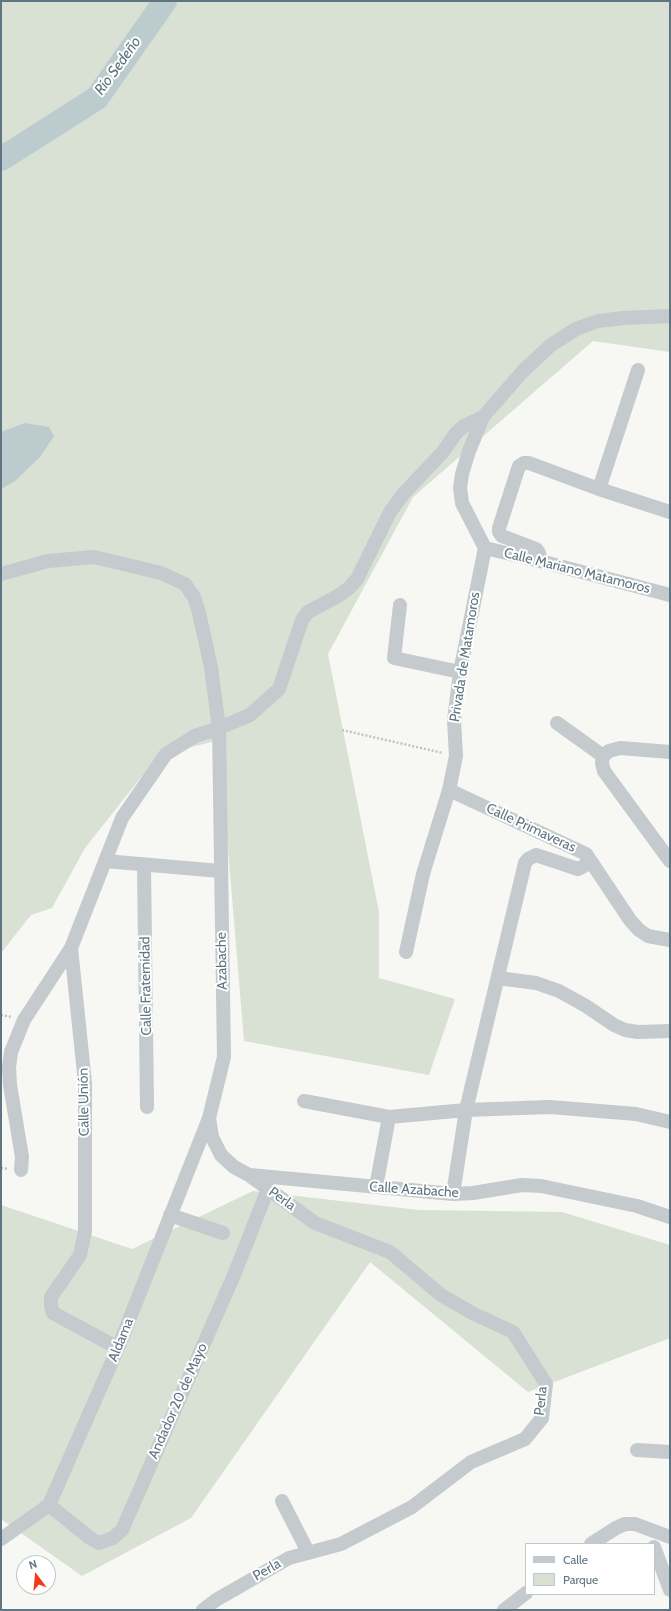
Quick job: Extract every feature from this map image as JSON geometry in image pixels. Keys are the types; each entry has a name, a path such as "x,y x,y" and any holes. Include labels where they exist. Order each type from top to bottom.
{"street":[{"path":"485,548 462,503 460,488 462,474 469,451 483,417 523,371 551,345 576,329 598,321 611,319 670,316"},
{"path":"599,489 638,370"},
{"path":"21,1170 22,1157 10,1085 9,1067 11,1052 24,1020 72,948 122,818 166,754 195,736 250,715 279,689 302,620 308,612 338,596 349,588 357,579 390,512 404,493 442,453 456,433 464,426 483,417"},
{"path":"540,561 539,553 536,549 502,536 499,532 519,466 524,463 529,463 599,489 670,512"},
{"name":"Calle Mariano Matamoros","path":"485,548 670,595"},
{"name":"Privada de Matamoros","path":"406,952 424,874 449,790 456,756 454,720 460,672 485,548"},
{"name":"Azabache","path":"1,574 48,561 94,557 160,573 185,584 194,597 212,667 219,728 224,1057 209,1118 212,1137 221,1155 234,1167 249,1175"},
{"path":"400,605 394,658 460,672"},
{"path":"557,723 603,756"},
{"path":"670,752 620,748 609,751 603,756 602,763 604,771 670,861"},
{"name":"Calle Primaveras","path":"449,790 586,854 630,920 639,930 648,936 670,940"},
{"path":"453,1194 466,1110 525,863 528,859 536,855 578,869 589,860"},
{"path":"105,861 220,871"},
{"name":"Calle Fraternidad","path":"144,865 147,1107"},
{"name":"Calle Unión","path":"72,948 85,1083 85,1231 80,1255 51,1297 51,1306 54,1313 118,1348"},
{"path":"498,978 536,983 559,991 586,1006 614,1025 625,1030 638,1032 670,1031"},
{"path":"304,1101 389,1116 466,1110 550,1107 636,1114 670,1122"},
{"path":"376,1187 389,1116"},
{"name":"Aldama","path":"49,1505 118,1348 209,1118"},
{"name":"Calle Azabache","path":"249,1175 453,1194 473,1193 522,1185 541,1186 637,1206 670,1217"},
{"name":"Perla","path":"203,1610 216,1600 289,1558 341,1544 412,1507 471,1462 525,1439 542,1418 546,1384 513,1332 474,1314 441,1295 390,1252 315,1223 249,1175"},
{"name":"Andador 20 de Mayo","path":"49,1505 90,1538 99,1542 113,1538 122,1530 234,1275 268,1189"},
{"path":"170,1215 223,1233"},
{"path":"637,1450 670,1452"},
{"path":"282,1501 308,1552"},
{"path":"1,1539 49,1505"},
{"path":"593,1543 625,1524 635,1524 670,1537"},
{"path":"647,1528 653,1543"},
{"path":"655,1548 670,1590"},
{"path":"504,1610 525,1594"}],"path":[{"path":"342,730 456,756"}],"green space":[{"path":"1,1 670,1 670,352 593,341 413,497 328,654 379,912 379,978 455,999 429,1075 244,1041 219,740 168,753 142,776 85,848 52,908 31,915 1,953"},
{"path":"253,1191 419,1210 562,1212 670,1245 670,1338 528,1392 370,1262 191,1518 82,1576 56,1558 56,1555 52,1555 1,1519 1,1205 132,1249"}],"shaded area":[{"path":"25,423 49,427 54,436 40,457 15,481 1,489 1,432"}],"waterway":[{"name":"Río Sedeño","path":"1,159 97,98 165,1"}]}
